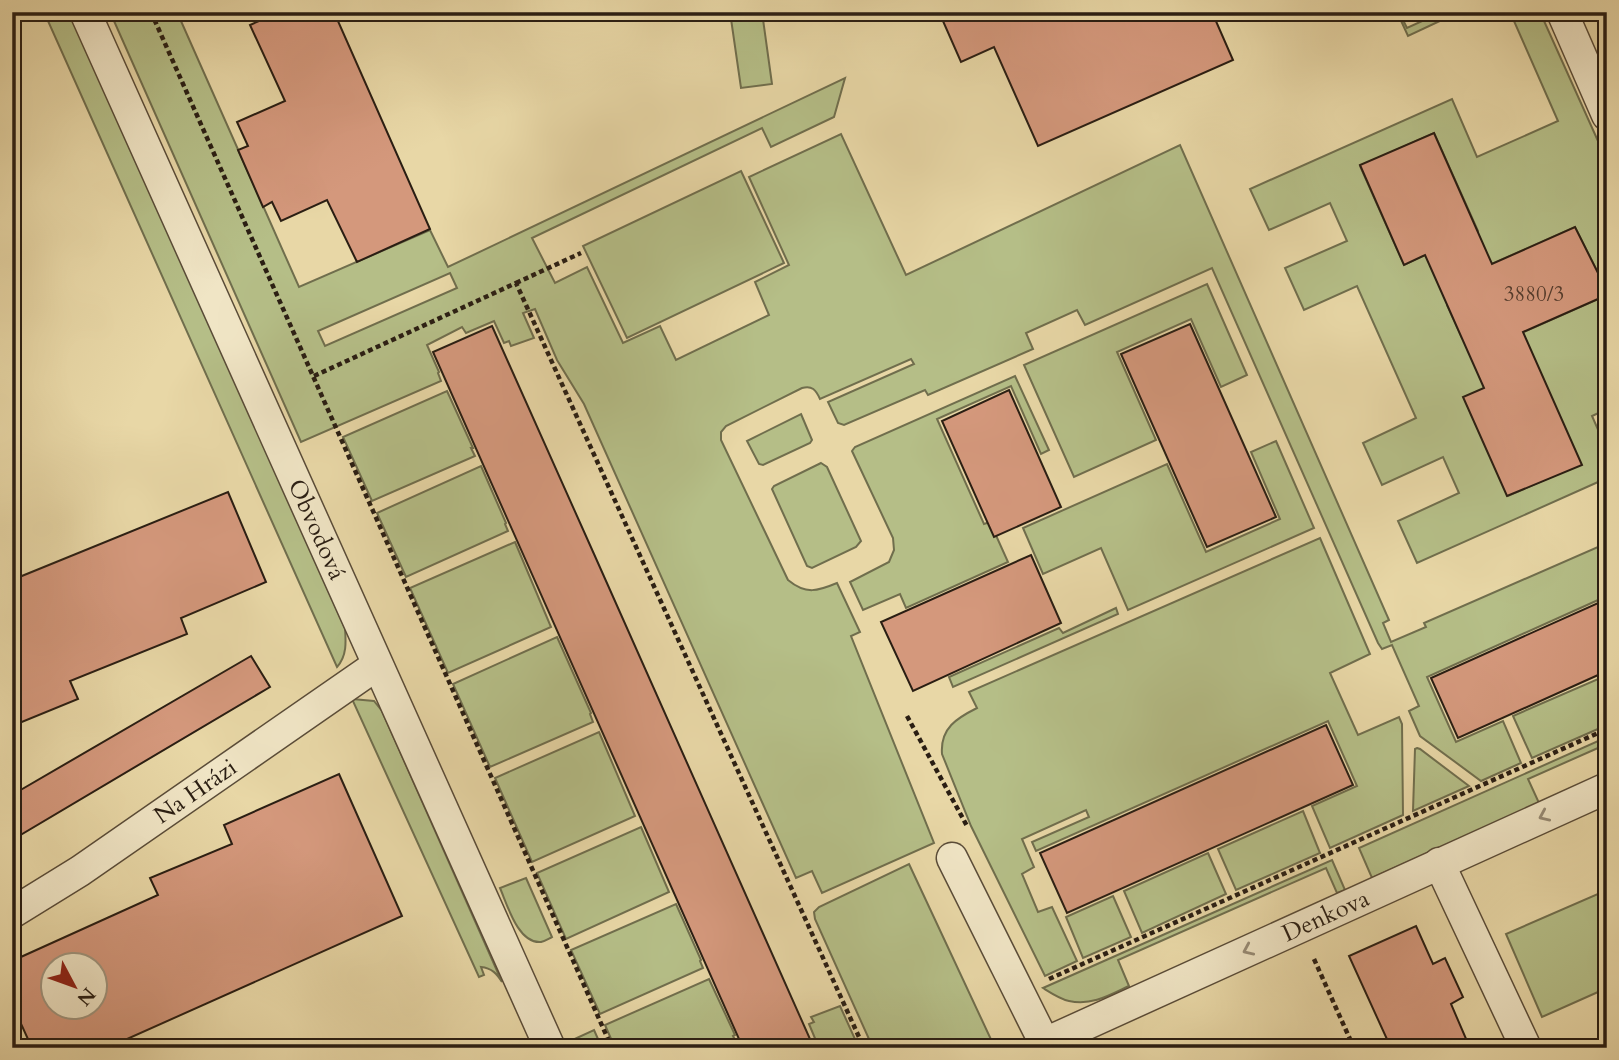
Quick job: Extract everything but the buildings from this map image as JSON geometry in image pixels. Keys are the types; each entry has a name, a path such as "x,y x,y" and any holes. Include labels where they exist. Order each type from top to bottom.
{"street":[{"name":"Obvodová","path":"85,12 550,1048"},
{"path":"1562,12 1607,115"},
{"name":"Na Hrázi","path":"12,913 80,871 377,665"},
{"name":"Denkova","path":"1046,1045 1607,788"},
{"path":"952,858 1046,1045"},
{"path":"1439,863 1526,1048"}],"path":[{"path":"152,12 612,1048"},
{"path":"314,376 581,253"},
{"path":"516,283 864,1048"},
{"path":"907,716 967,826"},
{"path":"1042,982 1607,729"},
{"path":"1312,956 1354,1048"}],"green space":[{"path":"44,12 70,12 345,628 344,654 337,667"},
{"path":"110,12 177,12 299,287 430,230 448,267 845,78 834,117 771,147 762,128 532,238 555,283 587,267 623,343 660,326 676,360 769,315 755,282 789,265 749,177 841,134 906,275 1180,145 1389,620 1383,623 1391,642 1426,627 1424,623 1607,543 1607,596 1427,677 1456,742 1503,721 1521,763 1481,781 1420,736 1409,711 1419,706 1392,645 1382,649 1378,643 1212,268 1085,325 1077,310 1026,333 1033,349 928,395 925,390 844,425 838,423 828,402 914,364 911,359 820,399 813,389 802,388 726,426 721,432 721,440 788,580 806,590 837,583 860,632 851,636 934,843 822,893 812,871 796,878 584,404 557,360 535,309 523,313 534,338 511,346 509,341 504,343 494,321 466,333 462,327 427,345 441,381 301,442","holes":["450,273 457,288 325,346 318,331"]},
{"path":"730,12 762,12 772,84 741,88"},
{"path":"1397,12 1407,28 1442,12 1459,12 1408,36"},
{"path":"1510,12 1540,12 1607,161 1607,291 1575,227 1478,270 1478,231 1434,133 1360,166 1404,265 1446,245 1447,305 1462,338 1483,328 1505,379 1464,398 1508,496 1581,464 1510,338 1607,295 1607,409 1592,416 1607,450 1607,478 1417,563 1398,521 1459,493 1443,457 1382,485 1363,443 1416,418 1357,286 1304,310 1285,268 1347,241 1330,203 1269,230 1250,189 1452,99 1477,157 1558,121"},
{"path":"741,171 784,263 627,338 583,246"},
{"path":"1207,284 1247,375 1221,387 1191,319 1117,352 1156,440 1074,477 1024,365"},
{"path":"1015,376 1049,450 1041,454 1011,386 937,419 984,524 990,522 1008,562 906,608 900,594 863,610 850,582 889,562 894,550 893,538 852,451 855,447"},
{"path":"447,391 475,456 372,501 343,437"},
{"path":"801,414 812,440 810,443 763,465 759,464 747,441"},
{"path":"1276,441 1314,528 1128,610 1101,548 1043,574 1023,528 1167,464 1206,552 1280,519 1251,452"},
{"path":"821,463 827,467 861,541 856,547 812,568 807,566 772,489"},
{"path":"481,466 508,531 406,577 377,513"},
{"path":"1320,538 1370,654 1330,673 1358,735 1399,717 1402,724 1403,815 1330,848 1312,806 1357,786 1328,721 1036,851 1032,842 1089,817 1086,810 1022,839 1034,867 1022,874 1038,912 1052,907 1077,961 1045,976 971,826 942,754 944,737 951,725 977,708 969,692"},
{"path":"515,542 551,627 448,673 410,588"},
{"path":"1116,608 1118,614 953,687 949,677 1059,628 1063,633"},
{"path":"557,637 593,722 490,767 453,684"},
{"path":"1598,679 1602,689 1598,692 1600,697 1605,695 1607,699 1607,725 1532,758 1513,716"},
{"path":"352,699 374,701 382,711 502,982 494,972 481,967 484,975 479,977"},
{"path":"599,732 635,816 532,862 495,778"},
{"path":"1607,737 1607,744 1528,779 1539,803 1372,878 1359,848"},
{"path":"1417,748 1420,749 1469,786 1413,811"},
{"path":"1303,811 1320,853 1236,890 1218,849"},
{"path":"641,827 669,892 566,939 537,873"},
{"path":"1208,853 1226,894 1142,933 1124,891"},
{"path":"1332,860 1345,890 1337,893 1326,868 1118,960 1129,986 1108,996 1077,1002 1062,999 1043,988"},
{"path":"909,864 995,1048 873,1048 814,912 819,907"},
{"path":"526,878 552,937 541,942 526,937 520,930 500,888"},
{"path":"1607,890 1607,988 1542,1017 1506,934"},
{"path":"1113,896 1131,937 1083,958 1066,917"},
{"path":"676,904 703,968 600,1014 571,950"},
{"path":"709,979 737,1044 728,1048 615,1048 605,1025"},
{"path":"840,1006 859,1048 819,1048 809,1024 814,1022 811,1017"},
{"path":"594,1030 602,1048 571,1048 568,1042"}]}
